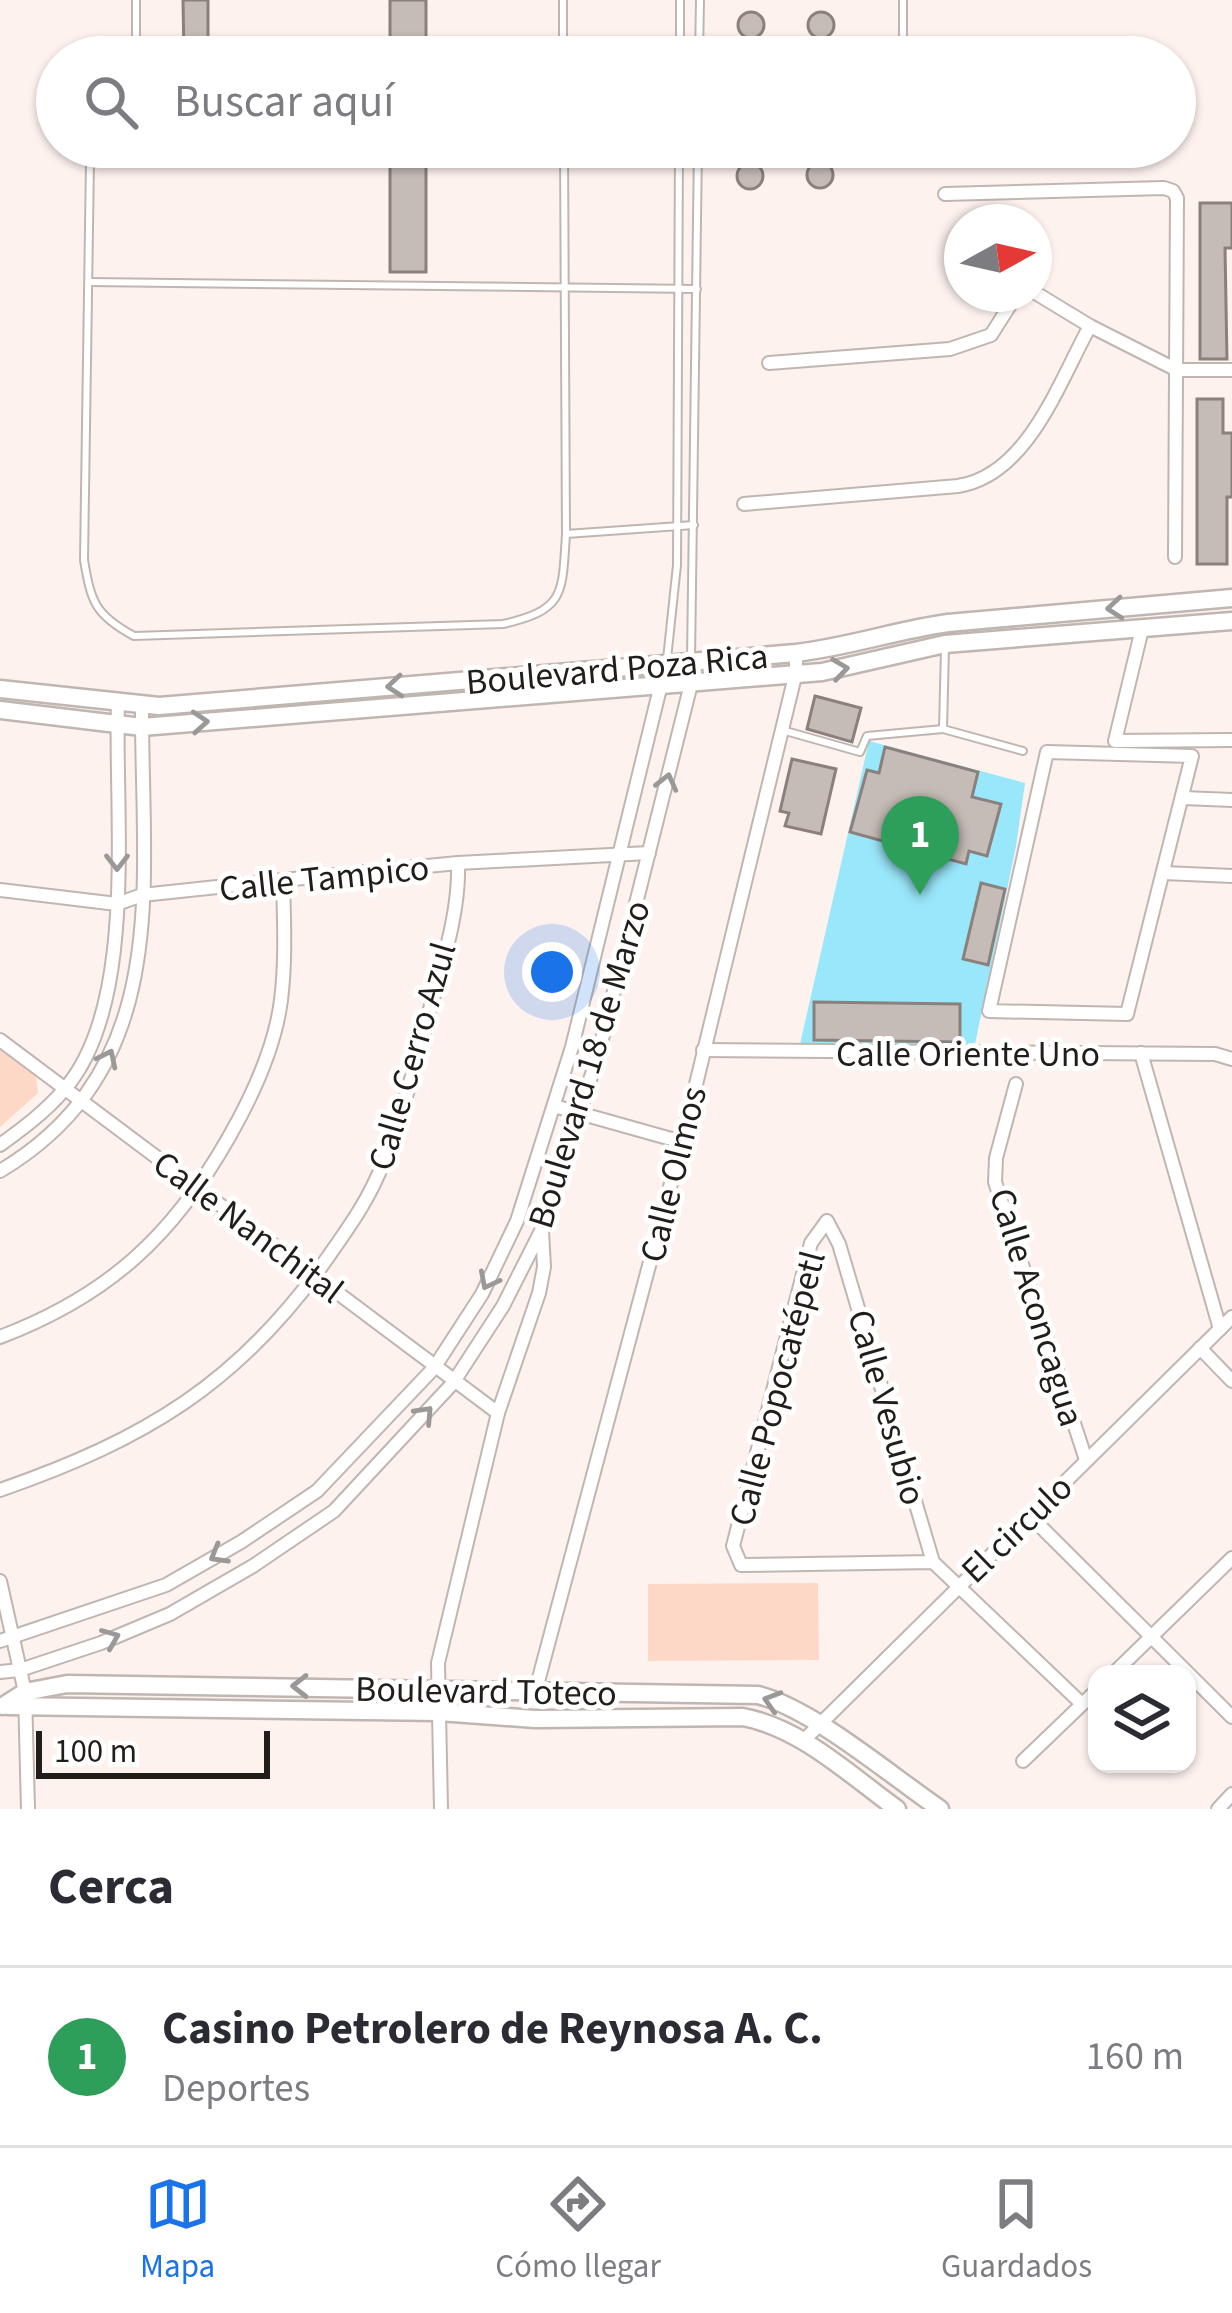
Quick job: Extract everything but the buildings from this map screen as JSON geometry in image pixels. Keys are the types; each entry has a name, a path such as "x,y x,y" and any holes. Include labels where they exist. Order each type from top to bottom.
{"main road":[{"name":"Boulevard Poza Rica","path":"0,689 142,705 796,653 844,648 910,628 949,623 1232,598"},
{"name":"Boulevard Poza Rica","path":"0,710 142,727 663,687 850,668 945,644 1232,621"},
{"path":"21,712 25,692"},
{"name":"Boulevard Toteco","path":"1,1706 67,1684 758,1695 782,1701 819,1724 940,1809"},
{"name":"Boulevard Toteco","path":"26,1699 535,1719 742,1718 768,1722 897,1809"}],"street":[{"path":"945,194 1173,190 1178,198 1175,557"},
{"path":"1052,303 1177,370 1232,370"},
{"path":"769,363 950,350 991,335 1006,312"},
{"path":"744,504 958,486 987,478 1021,451 1090,326"},
{"path":"1142,629 1115,741 1232,740"},
{"name":"Calle Olmos","path":"535,1694 682,1142 796,673 796,653"},
{"name":"Boulevard 18 de Marzo","path":"0,1672 101,1643 170,1613 253,1566 334,1511 455,1381 503,1306 542,1229 579,1114 650,853 691,684 691,662"},
{"name":"Boulevard 18 de Marzo","path":"7,1639 166,1585 241,1542 317,1491 436,1366 482,1294 517,1222 572,1047 666,664"},
{"path":"0,1145 66,1088 88,1051 102,1012 112,972 117,904 118,703"},
{"path":"0,1171 47,1138 84,1101 108,1060 132,995 142,896 142,705"},
{"path":"1047,752 1192,756 1183,798 1126,1014 989,1011 1047,752"},
{"path":"1183,798 1232,800"},
{"name":"Calle Tampico","path":"0,890 117,904 142,896 458,863 650,853"},
{"name":"Calle Cerro Azul","path":"0,1490 117,1445 169,1414 239,1362 315,1275 360,1212 383,1165 437,983 458,863"},
{"path":"1164,873 1232,876"},
{"path":"0,1337 52,1315 121,1272 200,1188 242,1115 272,1040 281,1000 283,880"},
{"name":"Calle Nanchital","path":"0,1040 498,1413"},
{"name":"Calle Oriente Uno","path":"703,1050 1215,1054 1232,1059"},
{"path":"1141,1053 1220,1329"},
{"name":"Calle Aconcagua","path":"1016,1084 996,1158 995,1182 1086,1460"},
{"path":"554,1106 682,1142"},
{"name":"Calle Popocatépetl","path":"826,1222 811,1243 733,1546 735,1558 741,1564 933,1562"},
{"name":"Calle Vesubio","path":"826,1222 839,1244 933,1562 1082,1704"},
{"path":"441,1809 438,1664 498,1413 539,1293 544,1267 542,1229"},
{"name":"El circulo","path":"802,1742 1232,1317"},
{"path":"1200,1348 1232,1382"},
{"path":"1030,1516 1232,1718"},
{"path":"1123,1665 1232,1558"},
{"path":"0,1581 7,1639 26,1699 28,1809"},
{"path":"1023,1761 1088,1698"},
{"path":"1218,1809 1232,1794"}],"lane":[{"path":"136,0 136,36"},
{"path":"563,0 563,36"},
{"path":"680,0 680,36"},
{"path":"699,36 700,0"},
{"path":"903,0 903,36"},
{"path":"90,168 84,560 90,597 107,622 134,636 503,624 539,616 557,598 566,534 564,168"},
{"path":"666,664 678,526 680,168"},
{"path":"691,662 698,168"},
{"path":"90,283 698,289"},
{"path":"566,534 695,525"},
{"path":"944,728 945,644"},
{"path":"782,730 860,752 867,736 944,728 1023,751"}],"shaded area":[{"path":"0,1049 36,1077 38,1093 0,1127"},
{"path":"818,1583 819,1660 648,1661 648,1584"}],"water":[{"path":"869,741 1025,783 974,1049 800,1044"}],"place":[{"name":"Casino Petrolero de Reynosa A. C.","path":"920,895"}]}
